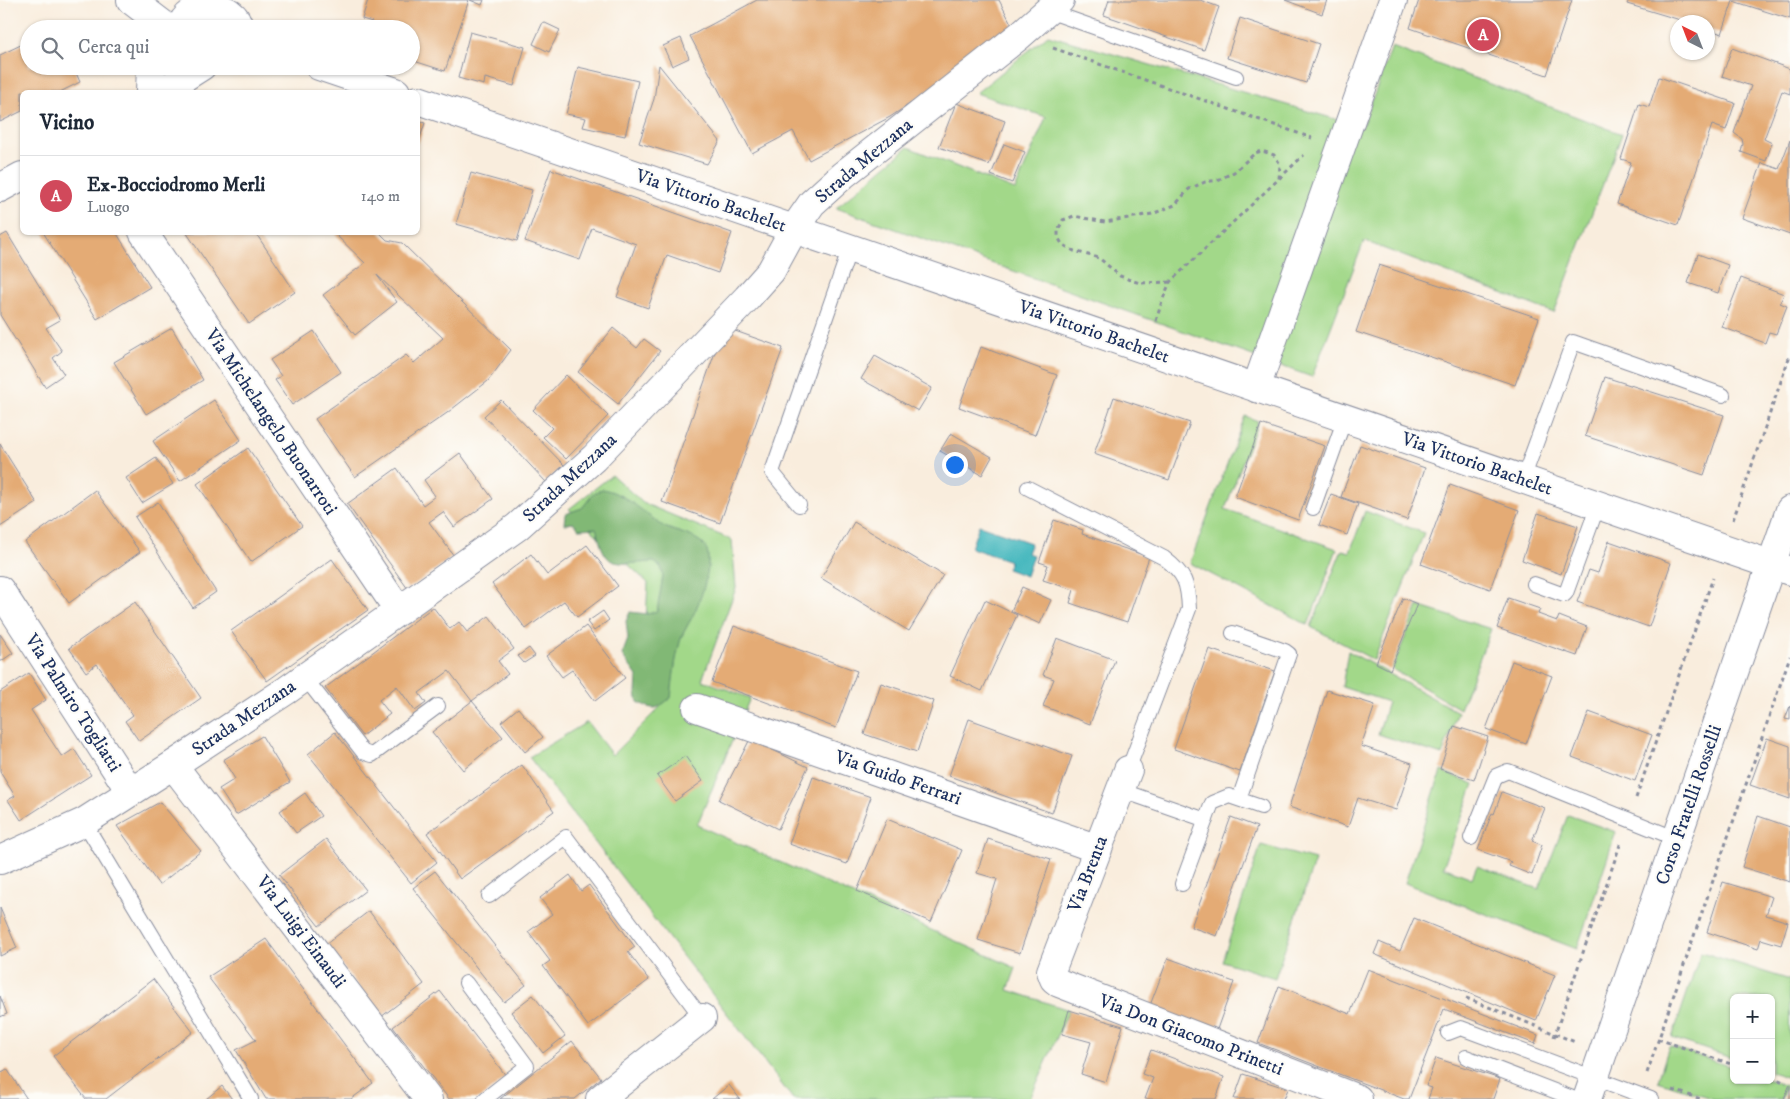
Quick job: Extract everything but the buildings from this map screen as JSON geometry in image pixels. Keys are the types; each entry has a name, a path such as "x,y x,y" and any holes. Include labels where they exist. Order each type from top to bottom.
{"street":[{"path":"129,0 139,20"},
{"path":"129,0 157,20"},
{"path":"1256,388 1331,143 1393,0"},
{"path":"181,12 202,2 215,2 235,12"},
{"name":"Strada Mezzana","path":"0,860 84,822 173,765 305,678 517,527 594,458 771,271 794,229 812,203 843,175 1020,36 1054,6"},
{"path":"150,90 151,75"},
{"path":"164,90 188,75"},
{"path":"346,75 390,90"},
{"name":"Via Vittorio Bachelet","path":"420,101 1781,568"},
{"path":"0,188 20,177"},
{"name":"Via Michelangelo Buonarroti","path":"145,235 399,612"},
{"name":"Corso Fratelli Rosselli","path":"1591,1088 1677,839 1781,568 1790,510"},
{"name":"Via Palmiro Togliatti","path":"0,590 130,791"},
{"name":"Via Guido Ferrari","path":"697,708 1098,849"},
{"name":"Via Luigi Einaudi","path":"173,765 428,1099"},
{"name":"Via Brenta","path":"1054,979 1051,971 1124,780"},
{"name":"Via Don Giacomo Prinetti","path":"1054,979 1058,983 1358,1099"},
{"path":"600,1099 702,1018"}],"lane":[{"path":"1054,6 1236,77"},
{"path":"800,505 772,472 850,248"},
{"path":"1523,480 1573,342 1723,395"},
{"path":"1313,508 1345,418"},
{"path":"1028,488 1164,558 1178,569 1188,589 1189,609 1124,780 1206,820"},
{"path":"1534,584 1564,595 1598,505"},
{"path":"1233,633 1286,651 1289,654 1239,799"},
{"path":"305,678 363,752 372,755 438,706"},
{"path":"1471,838 1496,776 1508,771 1677,839"},
{"path":"1182,884 1212,803 1229,796 1261,807"},
{"path":"84,822 250,1099"},
{"path":"489,896 566,837 702,1018"},
{"path":"466,983 527,1066 486,1099"},
{"path":"1448,1033 1461,1028 1546,1060 1591,1088 1645,1097"},
{"path":"1466,1057 1575,1099"}],"path":[{"path":"1020,36 1331,143"},
{"path":"1148,351 1162,301 1170,282 1279,179 1331,143"},
{"path":"1170,282 1140,283 1130,280 1120,276 1099,258 1074,251 1062,244 1058,237 1058,230 1063,220 1074,216 1105,222 1152,214 1176,205 1189,189 1205,182 1218,180 1234,172 1255,153 1262,151 1274,155 1280,164 1279,179"},
{"path":"1546,1060 1790,355"},
{"path":"1645,1097 1658,1039 1790,656"},
{"path":"1466,998 1555,1035 1603,1052"},
{"path":"1658,1039 1730,1063"},
{"path":"1775,1079 1786,1083"}],"green space":[{"path":"1048,35 1362,127 1392,47 1622,134 1554,313 1364,241 1312,377 836,208 908,147 1015,190 1046,117 976,93"},
{"path":"1245,416 1258,421 1225,509 1337,549 1308,625 1190,563"},
{"path":"612,475 643,503 732,540 736,588 702,680 750,698 697,825 1016,968 1008,990 1069,1010 1030,1099 793,1099 529,757 587,722 612,755 665,702 644,654 648,583 569,509"},
{"path":"602,489 627,499 663,526 695,538 704,545 707,551 708,568 704,587 680,642 675,663 671,698 656,708 638,702 636,694 637,676 622,655 628,639 626,621 630,612 648,614 657,611 663,576 661,567 654,562 623,563 612,561 608,558 600,544 596,528 579,529 574,523 564,524 565,514 582,508 594,493"},
{"path":"1365,511 1424,533 1374,660 1311,627 1342,550 1350,552"},
{"path":"1418,606 1491,629 1460,709 1392,669"},
{"path":"1348,651 1458,712 1442,755 1378,734 1388,702 1342,687"},
{"path":"1441,771 1474,784 1443,867 1472,878 1477,866 1539,889 1568,815 1616,832 1577,949 1405,883"},
{"path":"1261,845 1315,860 1275,978 1222,961"},
{"path":"1701,952 1790,980 1789,1078 1775,1073 1775,994 1730,994 1730,1058 1672,1038"},
{"path":"1669,1046 1730,1067 1730,1084 1775,1084 1775,1082 1786,1086 1781,1099 1714,1099 1658,1081"}],"water":[{"path":"979,525 1031,543 1027,553 1033,555 1026,576 1007,569 1010,561 971,548"}],"place":[{"name":"Ex-Bocciodromo Merli","path":"1483,35"}]}
